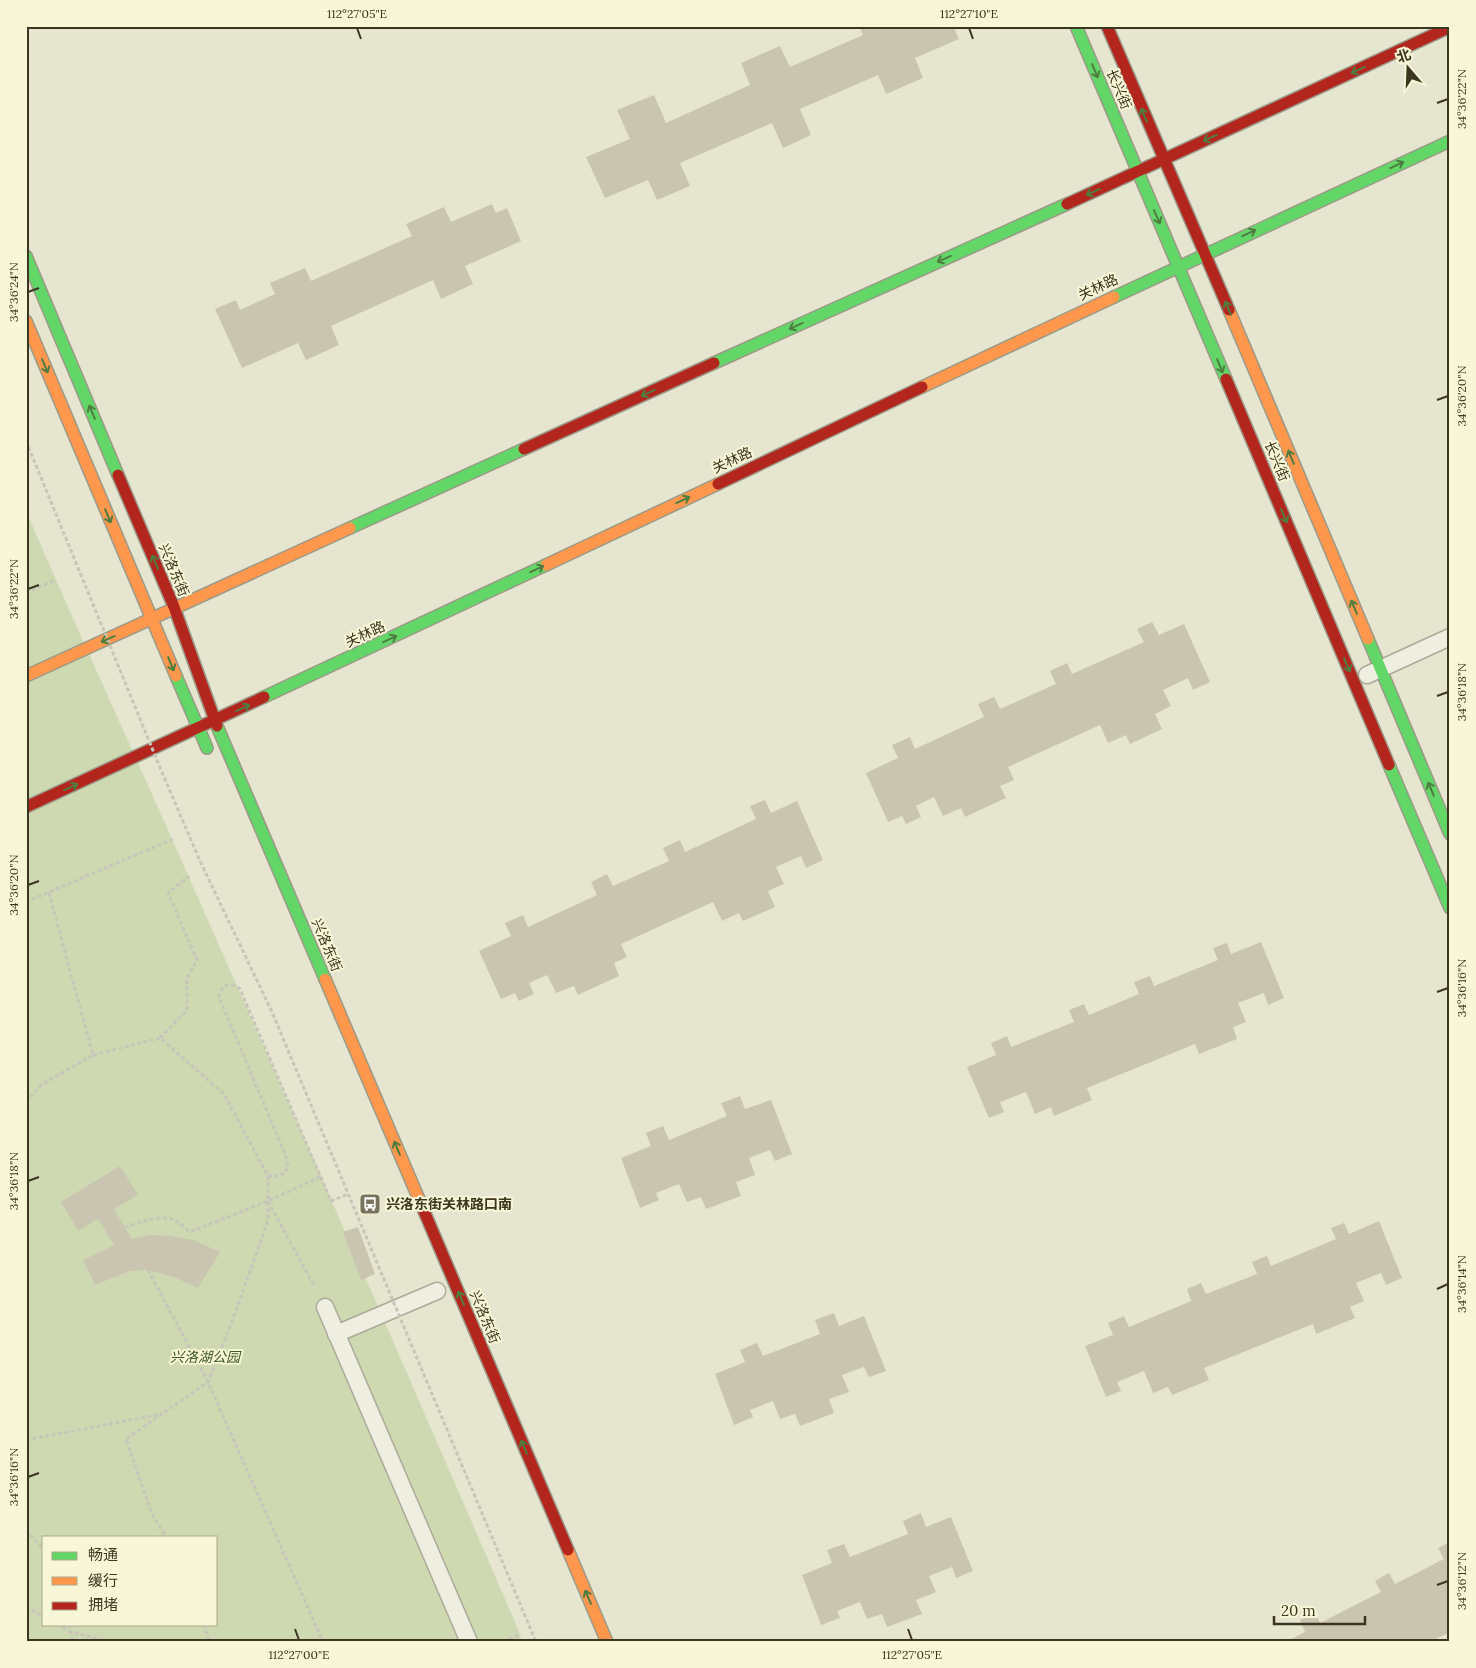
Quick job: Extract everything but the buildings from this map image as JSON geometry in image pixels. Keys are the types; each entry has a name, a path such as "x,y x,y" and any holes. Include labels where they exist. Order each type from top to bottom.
{"main road":[{"name":"长兴街","path":"1076,26 1450,908"},
{"name":"长兴街","path":"1107,26 1205,253 1373,672 1450,834"},
{"path":"26,676 152,619 174,607 1164,160 1450,27"},
{"name":"关林路","path":"26,807 198,729 1205,253 1450,141"},
{"name":"兴洛东街","path":"26,256 174,607 215,721 607,1642"},
{"path":"26,321 210,756"}],"lane":[{"path":"1373,672 1450,637"},
{"path":"336,1334 437,1291"},
{"path":"325,1307 469,1642"}],"path":[{"path":"26,441 161,770 200,860 272,1012 536,1642"},
{"path":"26,592 56,580"},
{"path":"26,902 173,840"},
{"path":"26,1102 41,1085 94,1055 160,1038 187,1010 186,978 196,960 168,893 189,876"},
{"path":"49,893 94,1055"},
{"path":"268,1176 279,1176 286,1172 288,1162 219,997 220,990 224,986 234,985 240,989 331,1202 348,1194"},
{"path":"160,1038 224,1094 268,1176 268,1220 236,1311 208,1382 126,1439 152,1514 165,1536"},
{"path":"124,1227 161,1219 176,1221 190,1232 268,1201 322,1176"},
{"path":"268,1201 325,1307"},
{"path":"148,1270 208,1382 322,1642"},
{"path":"26,1440 163,1414"},
{"path":"26,1530 42,1548"},
{"path":"26,1607 42,1616"},
{"path":"60,1626 71,1632 111,1642"},
{"path":"70,1626 73,1642"},
{"path":"205,1626 209,1642"},
{"path":"503,1642 519,1635"}],"green space":[{"name":"兴洛湖公园","path":"26,511 322,1178 522,1642 26,1642"}],"traffic: fast":[{"path":"1076,26 1226,379"},
{"path":"1114,297 1450,141"},
{"path":"714,363 1067,204"},
{"path":"26,256 118,475"},
{"path":"350,528 524,449"},
{"path":"264,697 546,565"},
{"path":"1368,639 1450,834"},
{"path":"176,676 207,748"},
{"path":"217,726 325,979"},
{"path":"1389,765 1450,908"}],"traffic: slow":[{"path":"922,387 1114,297"},
{"path":"1229,310 1368,639"},
{"path":"26,321 176,676"},
{"path":"546,565 718,484"},
{"path":"26,676 350,528"},
{"path":"325,979 421,1204"},
{"path":"568,1550 607,1642"}],"traffic: jam":[{"path":"1107,26 1229,310"},
{"path":"1067,204 1450,27"},
{"path":"524,449 714,363"},
{"path":"1226,379 1389,765"},
{"path":"718,484 922,387"},
{"path":"118,475 174,607 217,726"},
{"path":"26,807 264,697"},
{"path":"421,1204 568,1550"}],"place":[{"name":"兴洛东街关林路口南","path":"370,1204"}]}
